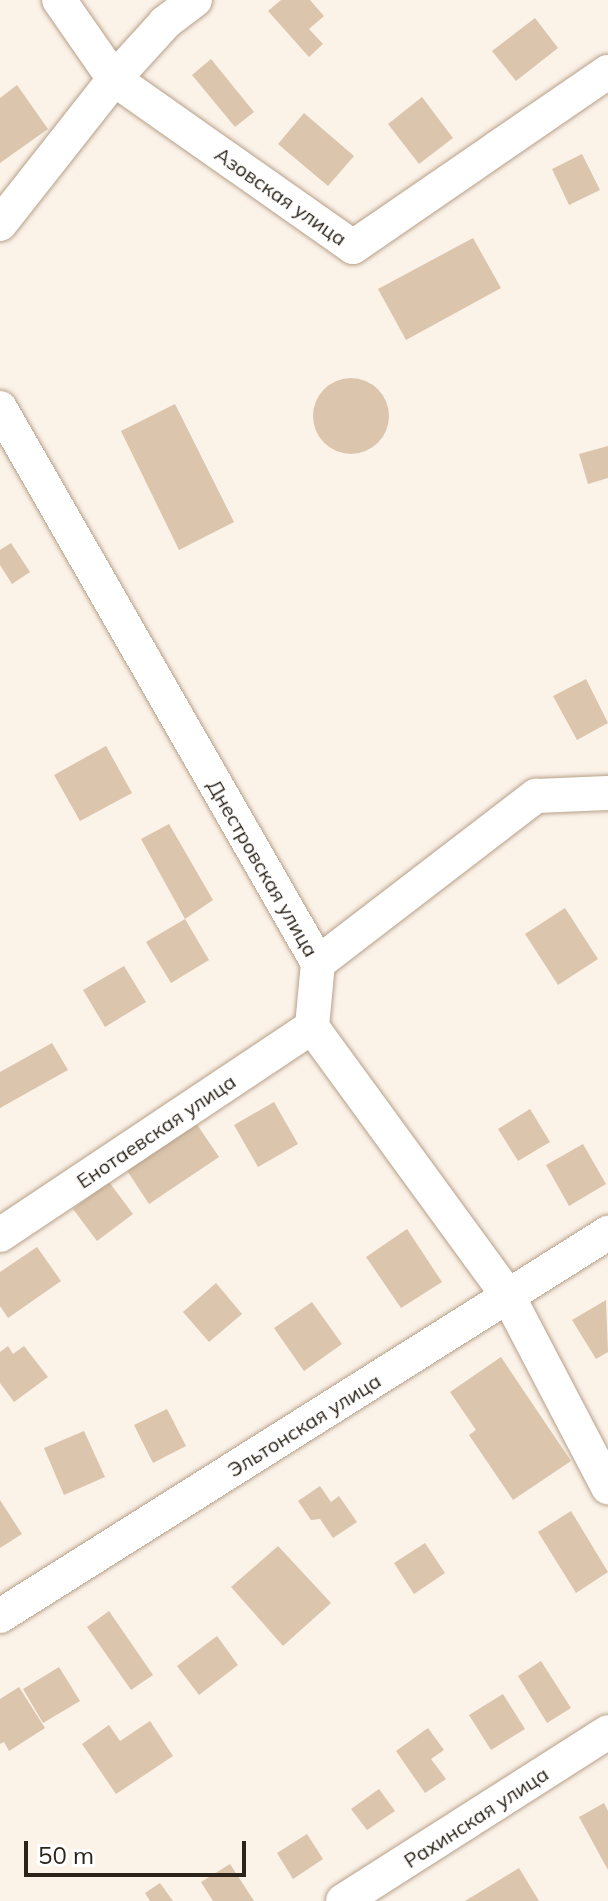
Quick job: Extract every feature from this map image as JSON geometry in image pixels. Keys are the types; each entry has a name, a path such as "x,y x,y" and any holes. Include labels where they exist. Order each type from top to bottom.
{"street":[{"path":"59,0 114,79"},
{"path":"0,224 114,79 165,23 195,0"},
{"name":"Азовская улица","path":"114,79 353,247 608,72"},
{"name":"Днестровская улица","path":"0,408 318,963 312,1027"},
{"path":"318,963 536,796 608,793"},
{"path":"312,1027 508,1296 608,1487"},
{"name":"Енотаевская улица","path":"0,1235 312,1027"},
{"name":"Эльтонская улица","path":"0,1616 608,1233"},
{"name":"Рахинская улица","path":"343,1901 608,1732"}],"building":[{"path":"281,0 310,0 324,16 309,29 323,44 309,57 268,11"},
{"path":"535,18 558,48 516,81 492,51"},
{"path":"211,59 254,112 235,127 192,75"},
{"path":"17,85 48,129 0,163 0,98"},
{"path":"422,97 453,138 419,164 388,124"},
{"path":"304,113 354,156 328,186 278,144"},
{"path":"582,154 600,190 569,205 552,169"},
{"path":"473,238 501,288 406,340 378,289"},
{"path":"344,378 358,378 372,384 383,395 389,416 386,431 378,443 358,454 344,454 330,448 319,437 313,423 313,409 319,395 330,384"},
{"path":"175,404 234,522 179,550 121,431"},
{"path":"608,446 608,478 588,484 579,454"},
{"path":"11,543 30,572 12,584 0,565 0,550"},
{"path":"586,679 608,723 577,740 553,696"},
{"path":"106,746 132,793 80,821 54,775"},
{"path":"169,824 213,900 185,919 141,839"},
{"path":"565,908 598,959 558,985 525,934"},
{"path":"185,919 209,960 171,983 146,942"},
{"path":"124,966 146,1002 105,1027 83,990"},
{"path":"52,1043 68,1070 0,1108 0,1072"},
{"path":"274,1102 298,1144 258,1167 234,1125"},
{"path":"530,1109 550,1142 518,1161 498,1129"},
{"path":"196,1123 219,1157 149,1204 126,1169"},
{"path":"583,1144 606,1184 569,1206 546,1165"},
{"path":"109,1182 133,1214 97,1241 73,1209"},
{"path":"407,1229 442,1282 401,1308 366,1257"},
{"path":"37,1247 61,1281 8,1318 0,1306 0,1272"},
{"path":"216,1283 242,1314 209,1342 183,1312"},
{"path":"606,1300 608,1352 596,1359 572,1320"},
{"path":"312,1302 342,1344 304,1371 274,1328"},
{"path":"8,1346 13,1354 24,1346 48,1377 14,1402 0,1383 0,1352"},
{"path":"501,1357 571,1461 513,1500 469,1435 476,1430 450,1392"},
{"path":"167,1409 186,1446 153,1463 134,1425"},
{"path":"84,1431 105,1477 64,1495 44,1448"},
{"path":"320,1486 331,1502 339,1496 357,1522 333,1538 320,1519 311,1520 298,1501"},
{"path":"0,1500 22,1534 0,1548"},
{"path":"571,1511 608,1572 576,1593 538,1532"},
{"path":"425,1543 445,1573 414,1594 394,1563"},
{"path":"278,1546 331,1603 283,1646 231,1587"},
{"path":"109,1611 153,1675 131,1690 87,1627"},
{"path":"217,1636 238,1665 199,1695 177,1666"},
{"path":"541,1661 571,1708 547,1723 518,1676"},
{"path":"59,1667 80,1701 43,1723 23,1689"},
{"path":"19,1687 45,1728 9,1751 4,1742 0,1744 0,1699"},
{"path":"503,1694 525,1729 491,1750 469,1715"},
{"path":"150,1721 173,1756 116,1794 82,1744 109,1725 120,1741"},
{"path":"428,1728 444,1750 431,1759 446,1779 425,1793 396,1751"},
{"path":"379,1789 395,1811 367,1830 351,1809"},
{"path":"604,1803 608,1811 608,1870 579,1817"},
{"path":"307,1834 323,1859 293,1879 277,1853"},
{"path":"230,1864 254,1901 213,1901 201,1882"},
{"path":"519,1868 539,1901 465,1901"},
{"path":"160,1883 173,1901 150,1901 145,1893"}]}
